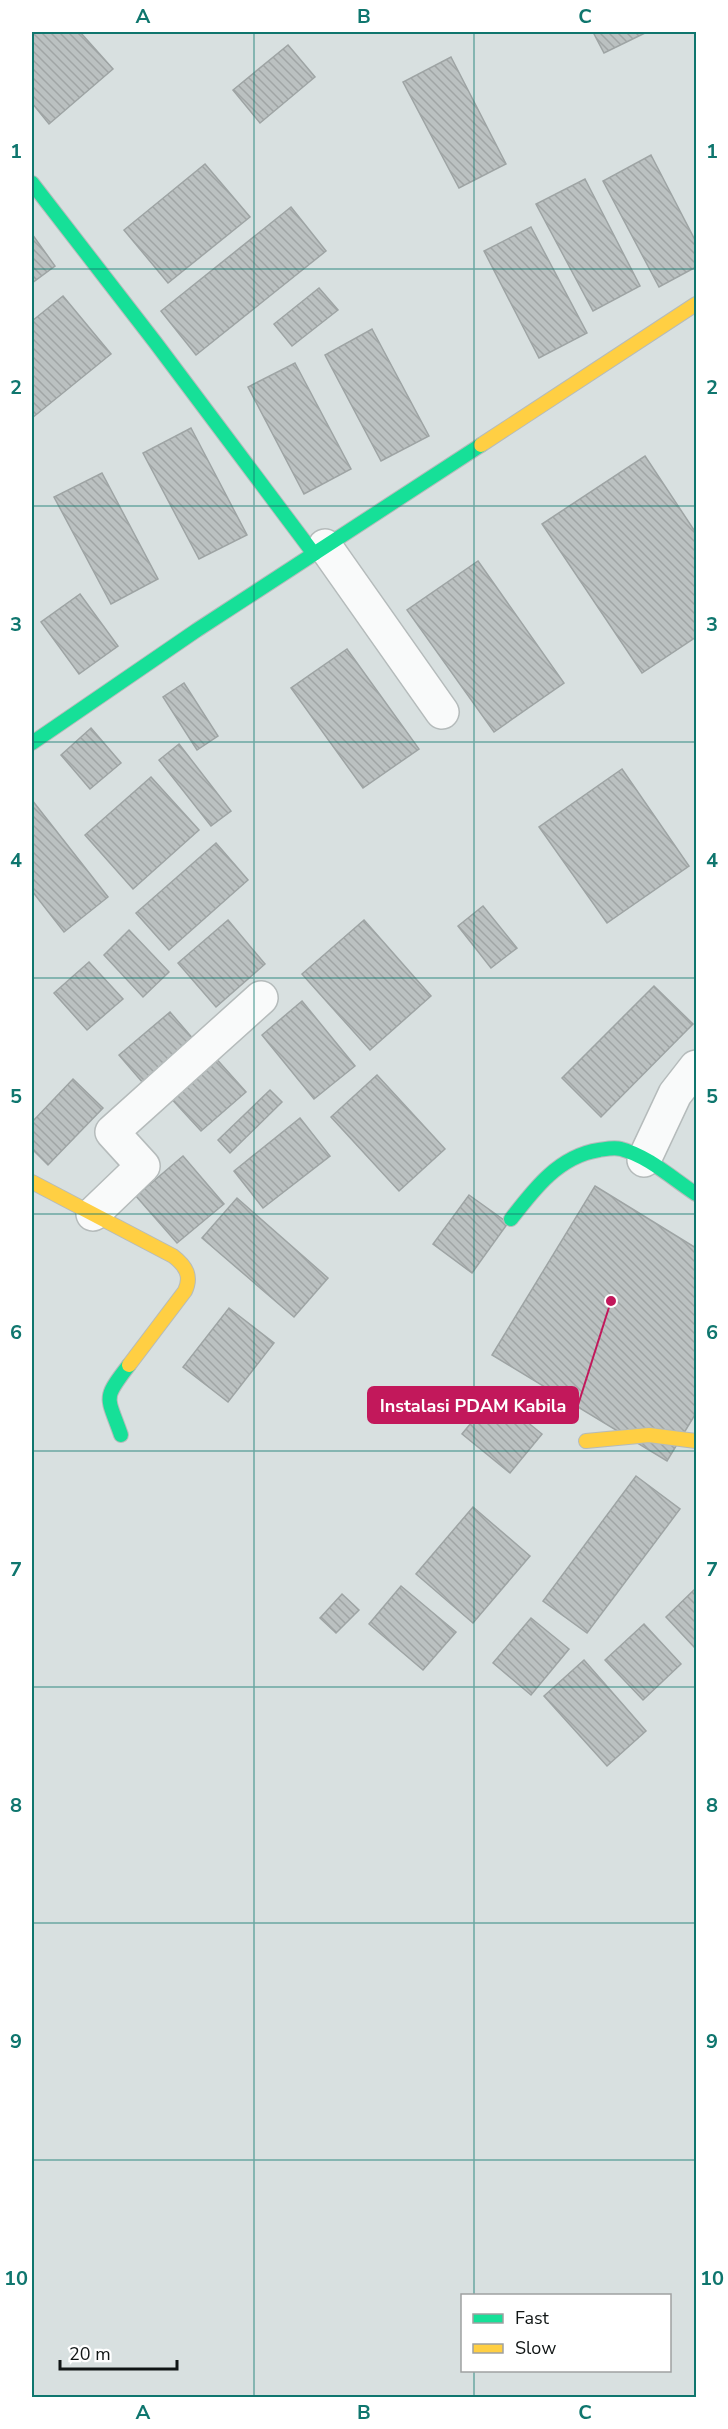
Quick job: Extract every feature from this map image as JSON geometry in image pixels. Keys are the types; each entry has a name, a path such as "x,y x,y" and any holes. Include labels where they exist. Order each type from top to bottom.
{"street":[{"path":"32,183 319,550 442,712"},
{"path":"32,743 197,630 696,304"},
{"path":"93,1214 143,1166 112,1132 261,998"},
{"path":"644,1160 675,1094 696,1067"},
{"path":"511,1219 534,1189 559,1165 592,1149 619,1148 644,1160 696,1194"},
{"path":"32,1182 173,1256 183,1263 188,1272 189,1283 185,1291 111,1388 109,1403 121,1435"},
{"path":"585,1441 649,1435 696,1441"}],"building":[{"path":"32,32 80,32 113,69 49,124 32,103"},
{"path":"593,32 647,32 604,53"},
{"path":"288,45 315,77 260,123 233,90"},
{"path":"451,57 506,164 459,188 403,82"},
{"path":"651,155 696,242 696,267 659,287 603,181"},
{"path":"205,164 250,217 168,283 124,230"},
{"path":"585,179 640,286 593,311 536,204"},
{"path":"291,207 326,251 196,355 161,311"},
{"path":"531,227 587,333 539,358 484,251"},
{"path":"32,234 55,266 32,283"},
{"path":"319,288 338,310 292,346 274,324"},
{"path":"63,296 111,354 32,418 32,321"},
{"path":"372,329 429,436 381,461 325,355"},
{"path":"295,363 351,469 304,494 248,387"},
{"path":"191,428 247,535 199,559 143,453"},
{"path":"645,456 696,533 696,637 642,673 542,524"},
{"path":"102,473 158,579 111,604 54,497"},
{"path":"478,561 564,683 494,732 407,610"},
{"path":"80,594 118,646 79,674 41,622"},
{"path":"347,649 419,749 363,788 291,688"},
{"path":"184,683 218,736 197,750 163,697"},
{"path":"91,728 121,763 90,789 61,755"},
{"path":"179,744 231,811 211,826 159,760"},
{"path":"622,769 689,866 607,923 539,827"},
{"path":"151,777 199,830 133,889 85,835"},
{"path":"32,800 108,897 64,932 32,891"},
{"path":"216,843 248,880 169,950 136,913"},
{"path":"483,906 517,948 491,968 458,926"},
{"path":"228,920 265,964 216,1007 178,963"},
{"path":"364,920 431,996 370,1050 302,974"},
{"path":"129,930 169,972 143,997 104,955"},
{"path":"89,962 123,999 87,1030 54,993"},
{"path":"654,986 693,1024 601,1117 562,1078"},
{"path":"302,1001 355,1066 314,1099 262,1035"},
{"path":"170,1012 194,1040 143,1083 119,1055"},
{"path":"213,1055 246,1092 201,1131 168,1095"},
{"path":"377,1075 445,1149 399,1191 331,1117"},
{"path":"73,1079 103,1108 48,1165 32,1149 32,1122"},
{"path":"270,1090 282,1102 230,1153 218,1140"},
{"path":"300,1118 330,1156 263,1208 234,1171"},
{"path":"183,1156 224,1204 177,1243 136,1196"},
{"path":"595,1186 696,1248 696,1413 667,1461 492,1355"},
{"path":"469,1195 508,1223 472,1273 433,1244"},
{"path":"237,1198 328,1278 294,1317 202,1238"},
{"path":"229,1308 274,1343 228,1402 183,1367"},
{"path":"494,1395 542,1434 510,1473 462,1434"},
{"path":"636,1476 680,1509 587,1633 543,1601"},
{"path":"473,1507 530,1556 473,1623 416,1574"},
{"path":"401,1586 456,1632 423,1670 369,1624"},
{"path":"696,1588 696,1649 666,1617"},
{"path":"342,1594 359,1610 336,1633 320,1618"},
{"path":"531,1618 569,1649 531,1695 493,1663"},
{"path":"644,1624 681,1664 643,1700 605,1660"},
{"path":"584,1660 646,1731 607,1766 544,1696"}],"traffic: fast":[{"path":"32,183 314,554"},
{"path":"32,743 197,630 481,445"},
{"path":"511,1219 538,1186 560,1167 585,1153 607,1149 621,1149 641,1157 696,1194"},
{"path":"121,1435 110,1405 110,1398 114,1385 129,1365"}],"traffic: slow":[{"path":"481,445 696,304"},
{"path":"32,1182 173,1256 184,1268 188,1276 185,1291 129,1365"},
{"path":"586,1441 649,1435 696,1441"}],"place":[{"name":"Instalasi PDAM Kabila","path":"611,1301"}]}
